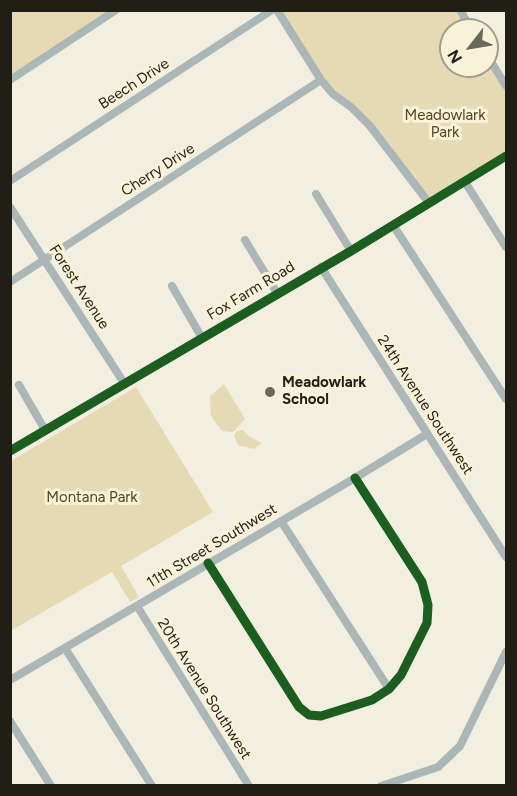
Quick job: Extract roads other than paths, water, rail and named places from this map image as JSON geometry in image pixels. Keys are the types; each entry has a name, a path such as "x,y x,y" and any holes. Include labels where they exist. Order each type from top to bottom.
{"street":[{"path":"10,80 116,10"},
{"path":"274,10 321,80 333,94 351,107 370,126 429,203"},
{"name":"Beech Drive","path":"10,181 274,10"},
{"path":"499,73 507,86"},
{"name":"Cherry Drive","path":"10,282 321,80"},
{"name":"Fox Farm Road","path":"10,451 351,251 507,156"},
{"path":"465,182 507,247"},
{"path":"316,194 351,251"},
{"name":"Forest Avenue","path":"10,207 124,383"},
{"path":"393,225 507,399"},
{"path":"245,240 277,293"},
{"name":"24th Avenue Southwest","path":"321,267 507,557"},
{"path":"172,286 202,338"},
{"path":"19,385 45,430"},
{"name":"11th Street Southwest","path":"10,680 427,434"},
{"path":"208,563 299,707 309,715 321,716 372,700 389,689 401,675 427,623 428,605 422,582 355,478"},
{"path":"281,521 389,689"},
{"name":"20th Avenue Southwest","path":"137,606 249,786"},
{"path":"65,648 152,786"},
{"path":"381,786 438,767 451,756 460,746 507,652"},
{"path":"10,721 51,786"}],"place":[{"name":"Meadowlark School","path":"270,392"}],"park label":[{"name":"Meadowlark Park","path":"445,124"},
{"name":"Montana Park","path":"92,498"}]}
